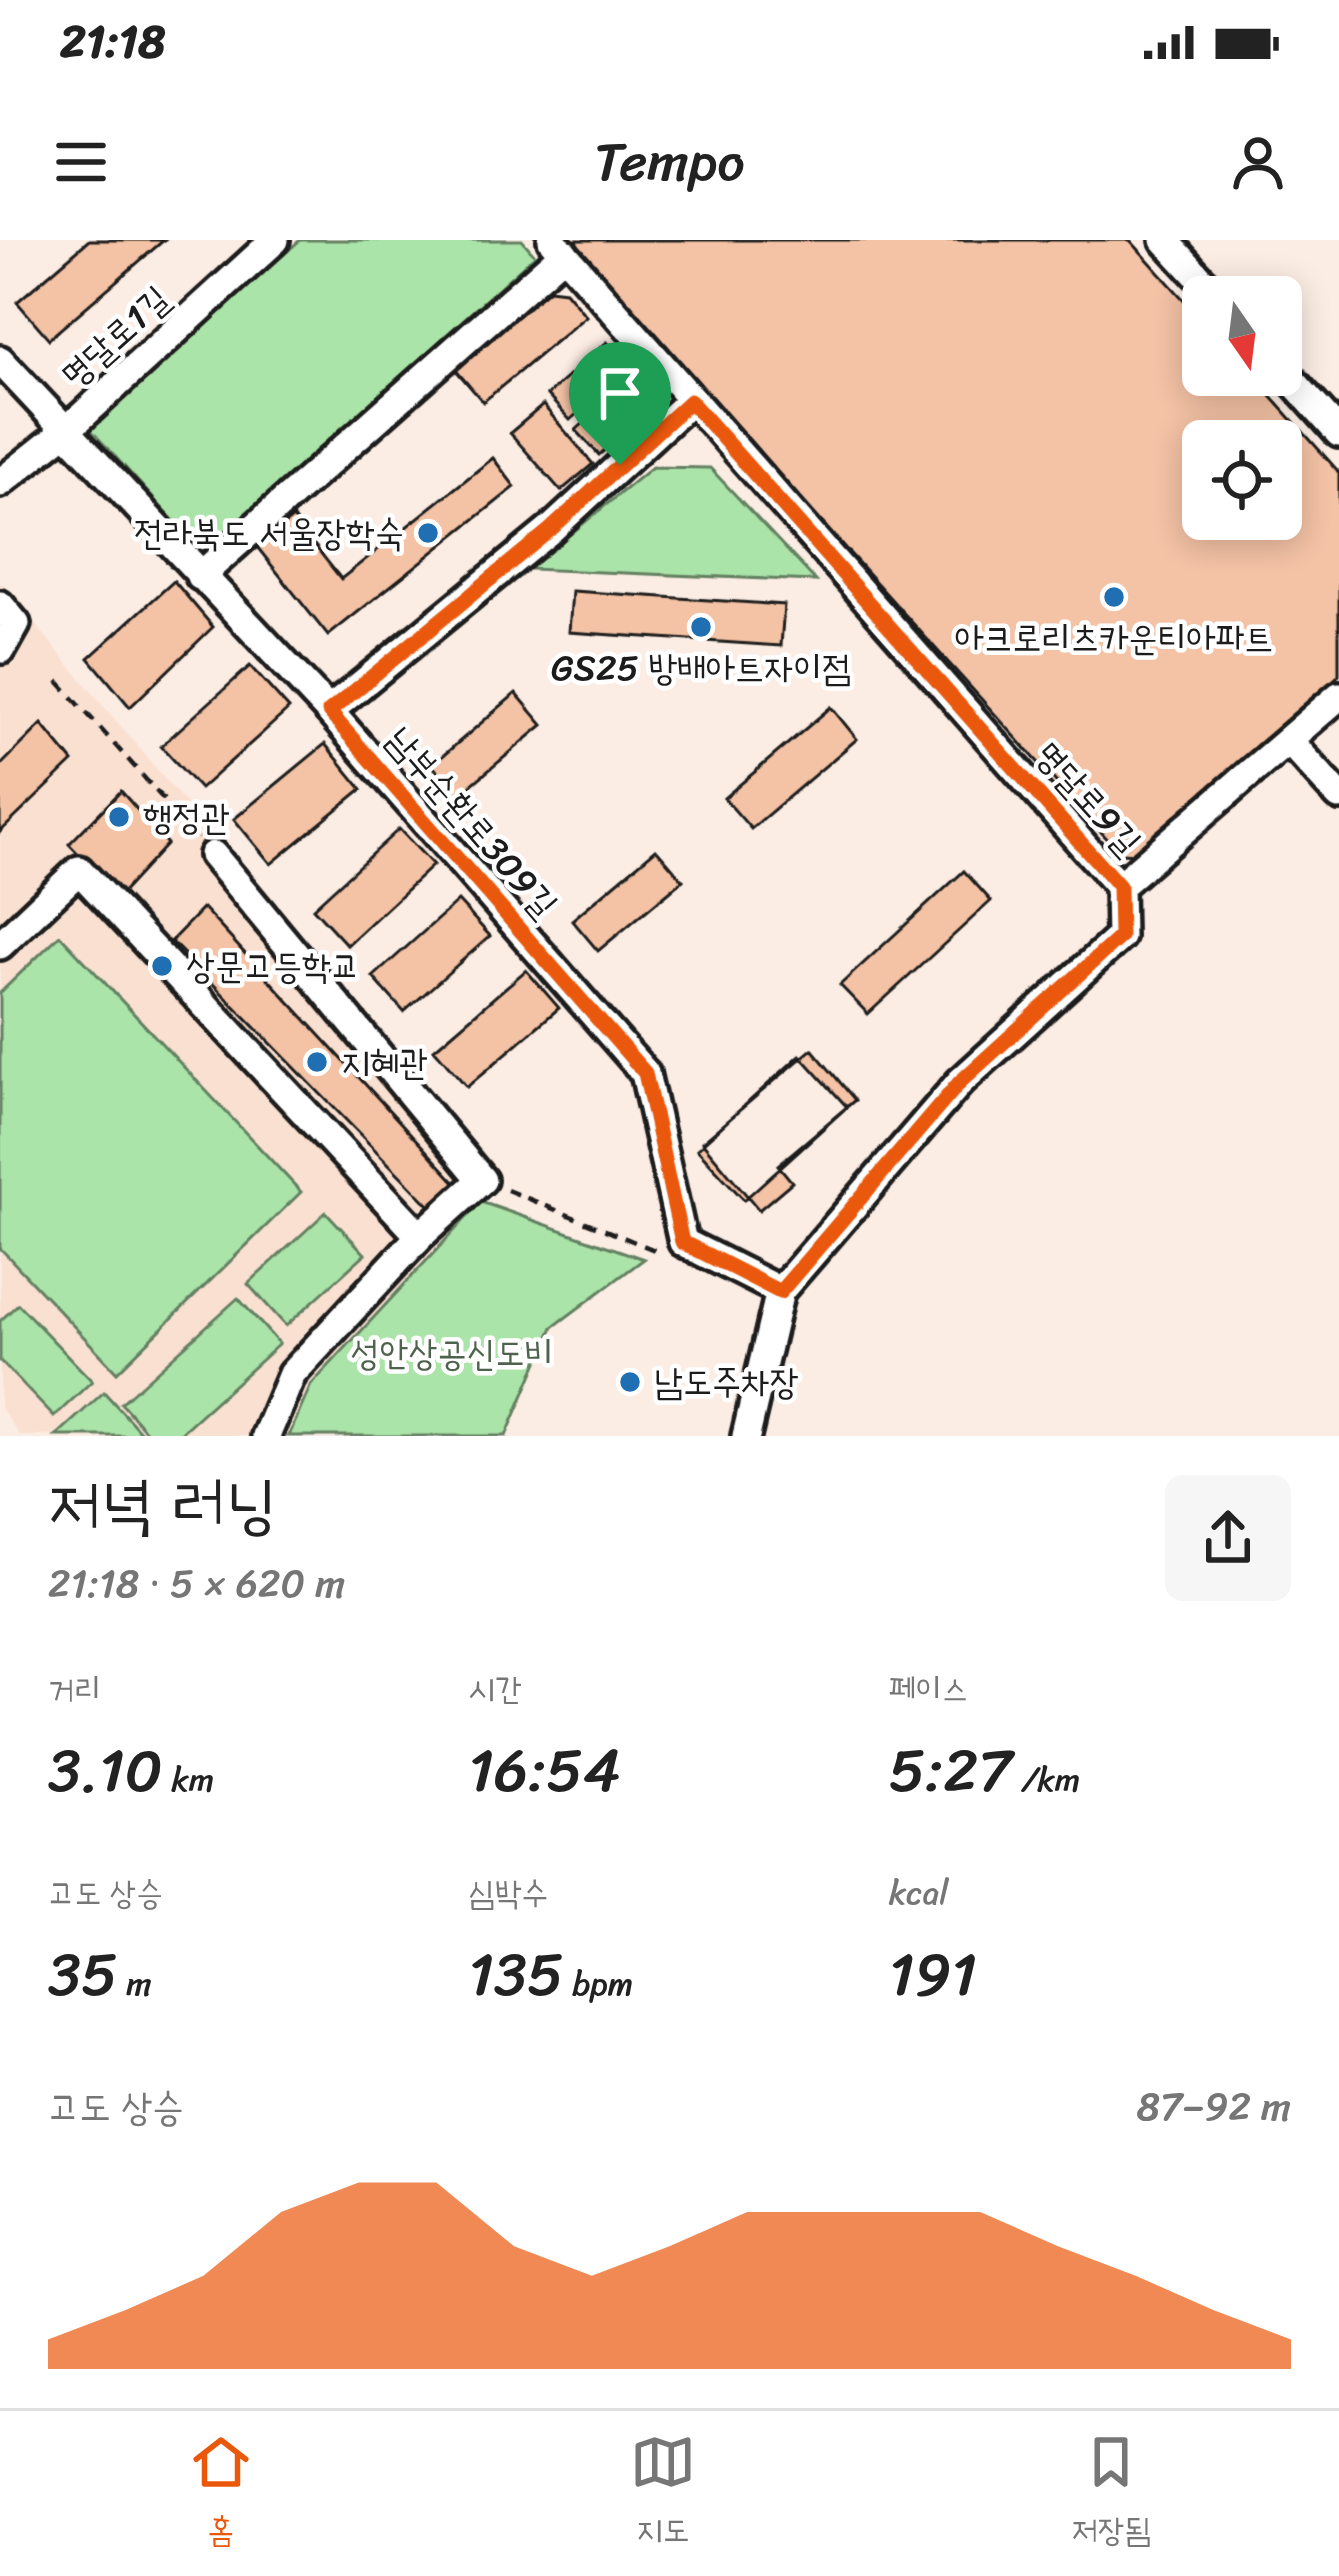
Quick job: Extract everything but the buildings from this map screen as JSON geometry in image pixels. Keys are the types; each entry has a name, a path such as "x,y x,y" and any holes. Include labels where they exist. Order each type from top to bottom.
{"street":[{"name":"명달로1길","path":"0,483 69,428 275,240"},
{"path":"1166,240 1198,276"},
{"name":"명달로9길","path":"200,576 558,247 1119,886 1120,937 960,1082 780,1292 746,1436"},
{"name":"남부순환로309길","path":"0,360 69,428 329,712 645,1073 682,1242"},
{"path":"1302,392 1339,433"},
{"path":"329,712 550,530 690,401"},
{"path":"0,605 16,624 2,649"},
{"path":"1119,886 1339,696"},
{"path":"1288,740 1339,796"},
{"path":"213,855 482,1180 420,1236 292,1375 266,1436"},
{"path":"0,945 79,869 420,1236"},
{"path":"682,1242 780,1292"}],"path":[{"path":"58,681 213,855"},
{"path":"482,1180 659,1255 682,1242"}],"shaded area":[{"name":"상문고등학교","path":"0,582 501,1180 311,1384 289,1436 20,1436 0,1407"}],"green space":[{"path":"300,240 522,240 535,255 204,554 90,429"},
{"path":"652,467 710,468 816,581 528,569"},
{"path":"60,935 301,1192 117,1372 0,1248 0,993"},
{"name":"성안상공신도비","path":"481,1202 644,1259 553,1327 506,1436 289,1436 311,1385"},
{"path":"326,1212 365,1254 286,1326 248,1284"},
{"path":"238,1298 279,1344 177,1436 150,1436 121,1403"},
{"path":"18,1304 92,1381 54,1417 0,1361 0,1321"},
{"path":"104,1392 144,1436 56,1436"}],"place":[{"name":"전라북도 서울장학숙","path":"428,533"},
{"name":"아크로리츠카운티아파트","path":"1114,597"},
{"name":"GS25 방배아트자이점","path":"701,627"},
{"name":"행정관","path":"119,817"},
{"name":"상문고등학교","path":"162,966"},
{"name":"지혜관","path":"317,1062"},
{"name":"남도주차장","path":"630,1382"}],"route":[{"path":"690,401 1119,886 1120,937 960,1082 780,1292 682,1242 645,1073 329,712 550,530 620,465 690,401"}]}
